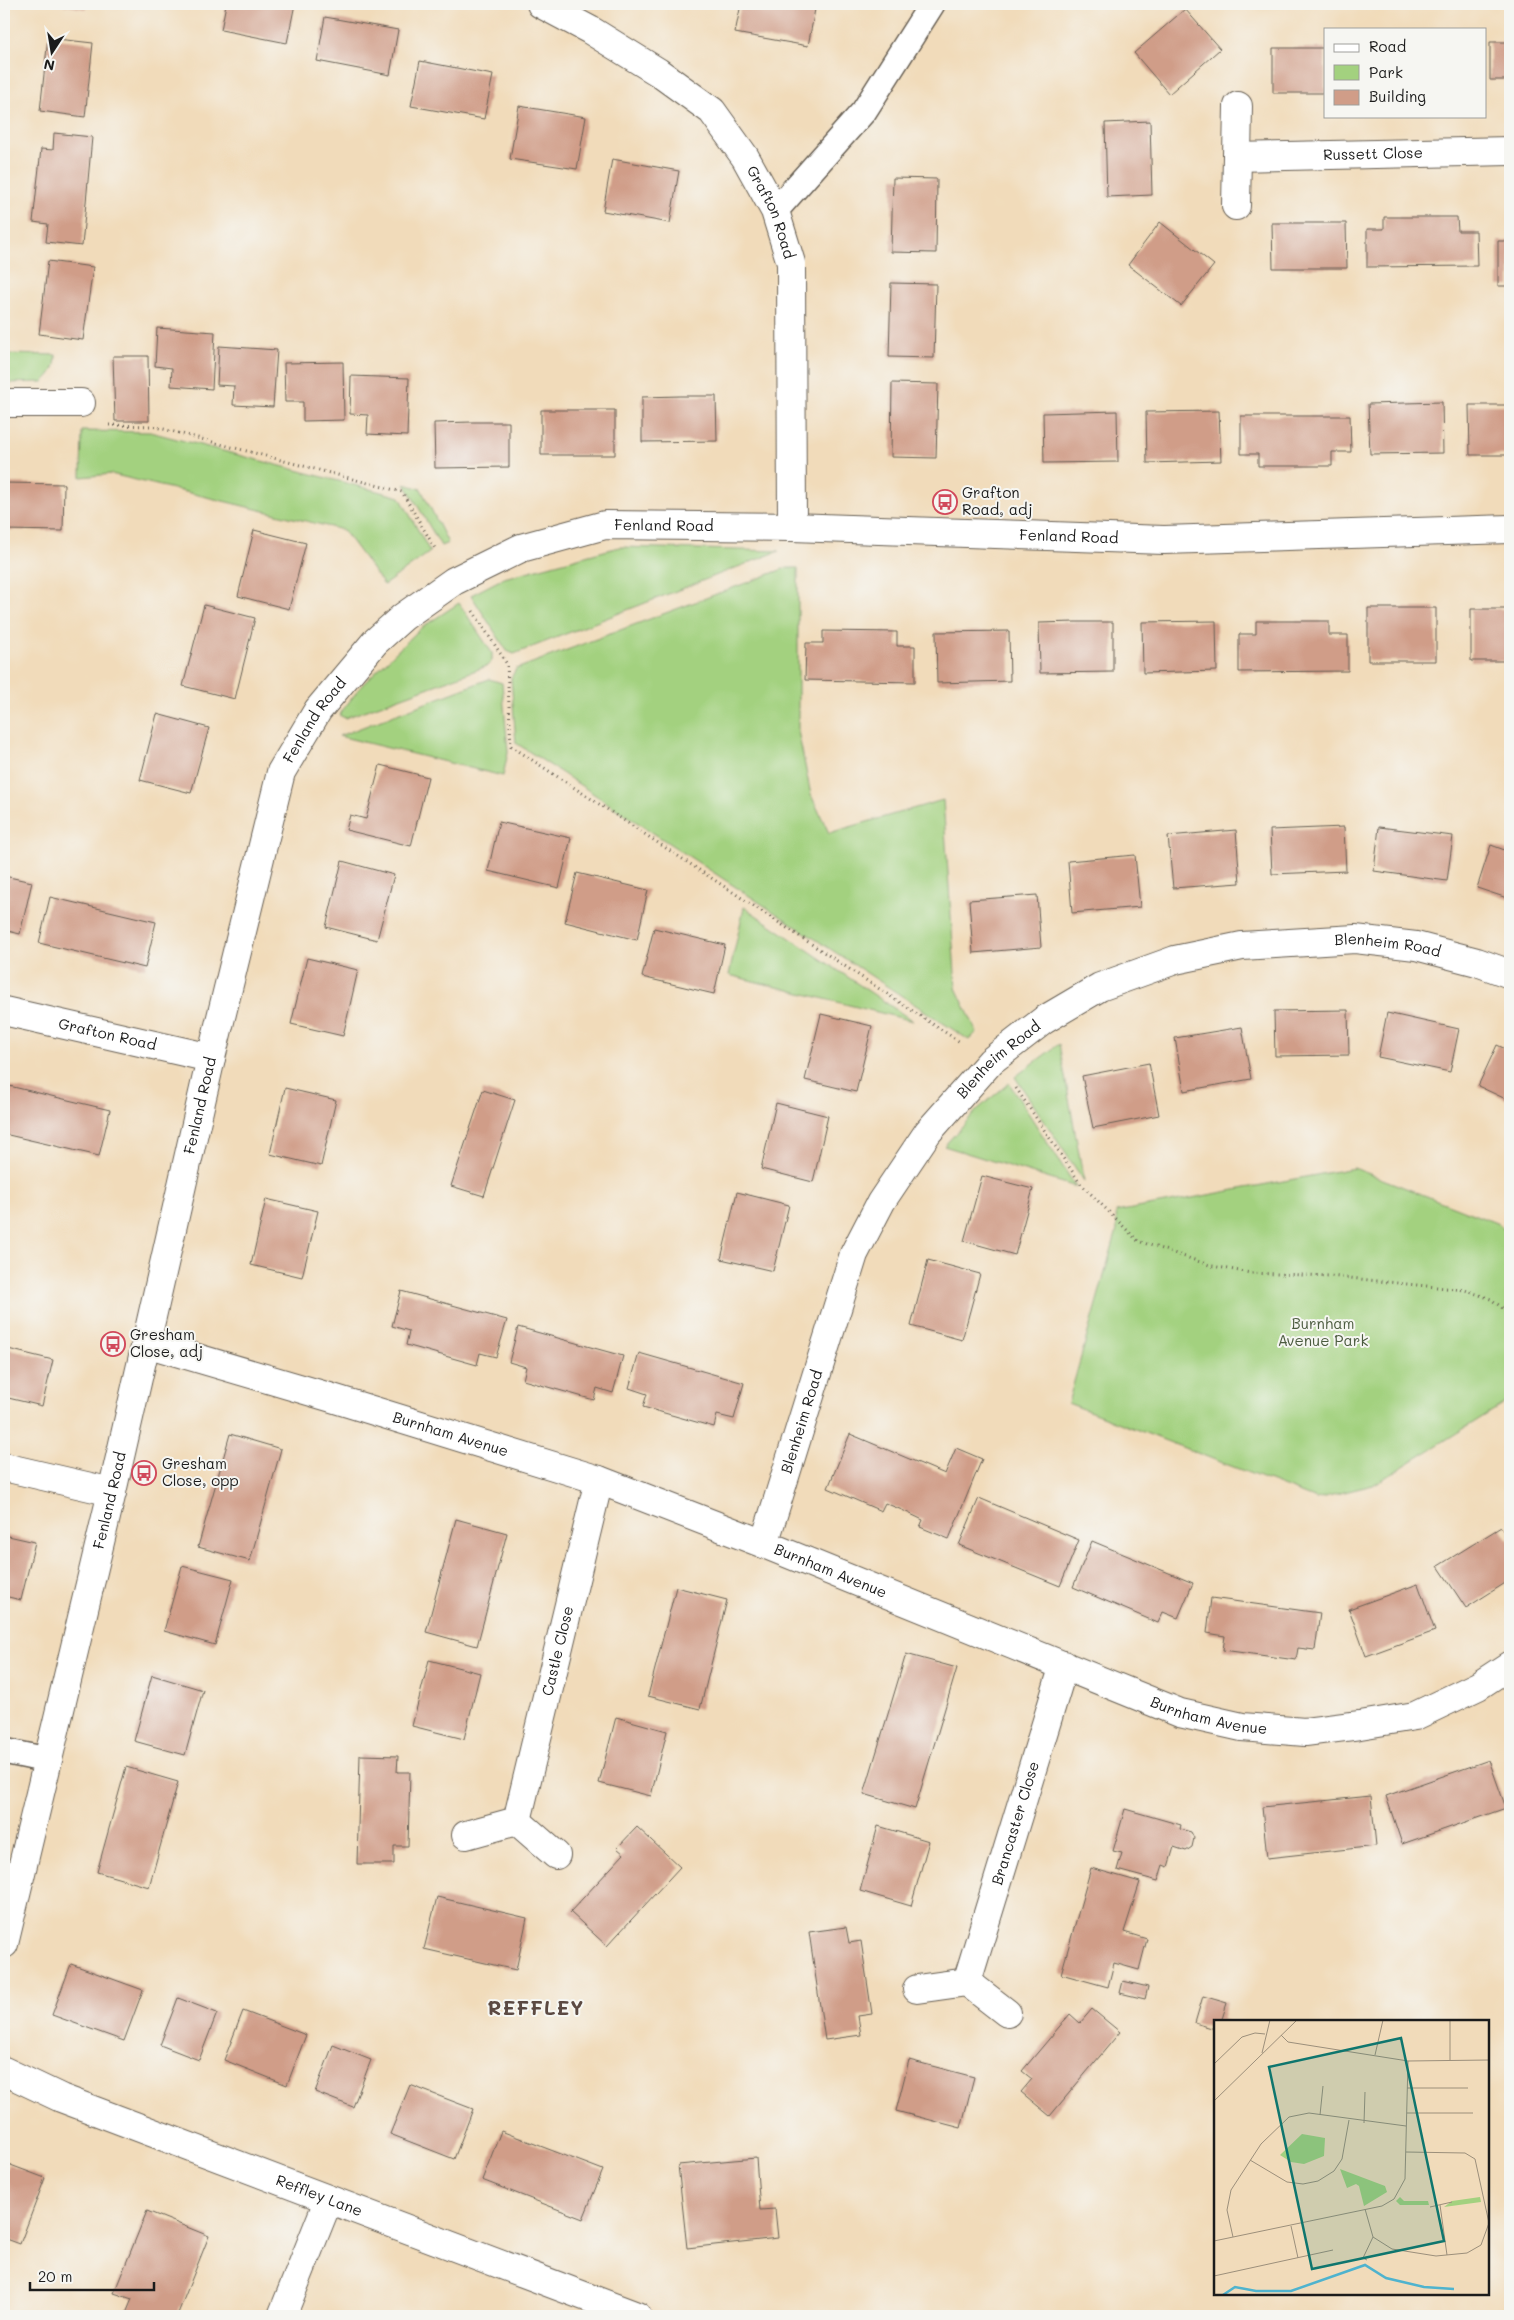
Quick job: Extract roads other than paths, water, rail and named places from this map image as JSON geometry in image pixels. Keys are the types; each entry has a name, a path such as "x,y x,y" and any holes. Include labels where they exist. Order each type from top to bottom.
{"street":[{"name":"Grafton Road","path":"541,4 590,30 658,72 712,111 745,156 775,211 791,263 792,527"},
{"path":"1236,206 1238,106"},
{"name":"Russett Close","path":"1237,157 1510,151"},
{"path":"4,402 81,403"},
{"name":"Fenland Road","path":"4,1944 112,1492 211,1058 281,772 318,710 375,642 403,617 454,580 521,548 605,525 792,527 1164,540 1510,529"},
{"name":"Blenheim Road","path":"764,1544 854,1254 881,1202 928,1132 991,1061 1044,1020 1100,987 1175,960 1242,946 1356,939 1416,946 1477,962 1510,974"},
{"name":"Grafton Road","path":"4,1011 211,1058"},
{"name":"Burnham Avenue","path":"146,1343 330,1397 599,1480 764,1544 1180,1713 1242,1727 1305,1732 1415,1716 1478,1686 1510,1666"},
{"path":"4,1467 112,1492"},
{"name":"Castle Close","path":"517,1821 599,1480"},
{"name":"Brancaster Close","path":"967,1982 1064,1665"},
{"path":"466,1836 517,1821 556,1854"},
{"path":"917,1989 967,1982 1007,2013"},
{"name":"Reffley Lane","path":"4,2071 61,2098 328,2201 637,2316"},
{"path":"282,2316 328,2201"}],"lane":[{"path":"775,211 864,111 932,4"},
{"path":"4,1751 47,1760"}],"place":[{"name":"Grafton Road, adj","path":"945,502"},
{"name":"Gresham Close, adj","path":"113,1344"},
{"name":"Gresham Close, opp","path":"144,1473"}],"district":[{"name":"REFFLEY","path":"536,2008"}],"park label":[{"name":"Burnham Avenue Park","path":"1323,1332"}]}
